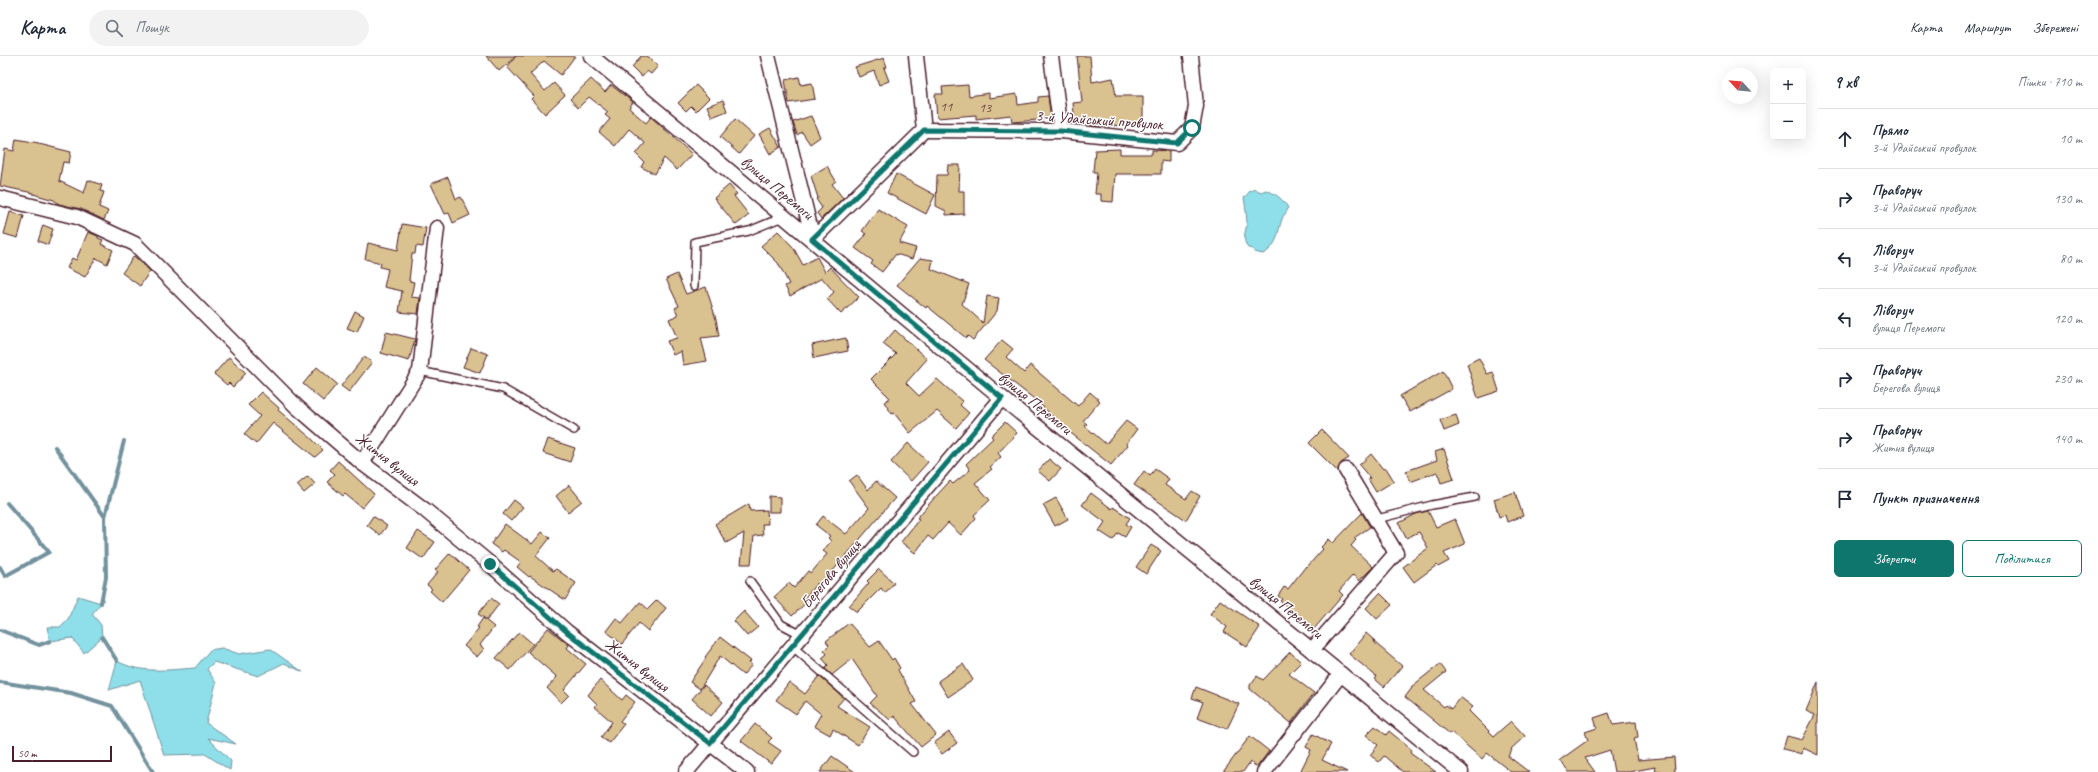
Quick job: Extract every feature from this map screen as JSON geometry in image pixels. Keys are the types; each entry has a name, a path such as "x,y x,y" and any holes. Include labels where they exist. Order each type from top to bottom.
{"street":[{"name":"вулиця Перемоги","path":"591,56 1002,398 1461,772"},
{"path":"768,56 812,239"},
{"path":"812,239 924,130 916,56"},
{"path":"1051,56 1061,131"},
{"name":"3-й Удайський провулок","path":"924,130 1061,131 1177,143 1192,128 1196,106 1191,56"},
{"name":"Житня вулиця","path":"0,198 77,217 134,244 297,407 362,463 472,549 567,632 747,772"},
{"path":"362,463 420,371 437,228"},
{"name":"Берегова вулиця","path":"686,772 1002,398"},
{"path":"1312,650 1396,553 1377,519 1346,470"},
{"path":"1264,772 1341,674"}],"lane":[{"path":"694,286 695,242 749,231 785,216"},
{"path":"420,371 503,389 574,430"},
{"path":"1377,519 1432,505 1475,498"},
{"path":"750,581 782,624 802,635"},
{"path":"792,646 913,752"}],"water":[{"path":"1255,189 1261,192 1266,190 1273,193 1282,200 1288,208 1272,247 1263,254 1254,252 1253,249 1248,248 1245,239 1247,223 1244,198 1250,191"},
{"path":"78,596 101,603 92,614 101,625 102,637 84,653 72,638 50,641 47,627 60,627 68,619"},
{"path":"222,648 239,654 270,649 303,672 284,663 258,676 214,662 207,669 216,683 206,723 236,744 208,738 231,761 230,770 205,754 164,755 140,680 109,690 117,661 135,668 154,670 195,668 210,650"}],"building":[{"path":"486,56 516,56 499,71"},
{"path":"516,56 575,56 561,75 544,61 530,74 545,91 554,83 565,95 545,114 531,99 534,96 507,67"},
{"path":"641,56 647,56 658,66 651,74 647,71 642,77 632,67"},
{"path":"1077,56 1090,56 1092,82 1113,78 1116,96 1143,96 1143,125 1091,126 1075,124 1073,103 1082,102"},
{"path":"884,58 887,67 884,68 889,81 879,85 874,71 859,77 855,67"},
{"path":"799,77 801,85 812,83 815,99 789,103 785,80"},
{"path":"591,79 605,92 611,85 633,102 629,108 646,123 651,117 692,154 677,170 664,158 655,174 641,167 644,162 636,154 645,143 629,129 615,146 599,132 610,119 605,115 608,112 589,97 578,108 570,99"},
{"path":"696,85 709,98 696,111 691,106 686,111 678,103"},
{"path":"968,85 969,96 989,93 989,98 1017,94 1018,105 1038,102 1038,97 1048,96 1051,119 1012,122 1011,115 976,119 976,115 937,118 935,94 943,94 942,87"},
{"path":"723,100 727,111 712,117 707,106"},
{"path":"811,116 820,137 810,144 802,132 797,135 793,122"},
{"path":"735,119 754,136 739,154 720,137"},
{"path":"770,128 781,147 770,154 759,134"},
{"path":"16,139 39,143 71,152 69,163 63,162 59,181 84,193 88,180 102,185 100,191 104,192 99,207 108,211 104,220 81,209 59,204 54,200 33,193 0,186 5,149 14,151"},
{"path":"1120,149 1120,154 1152,154 1152,150 1169,151 1169,162 1161,161 1161,174 1115,174 1113,202 1101,201 1101,194 1095,194 1097,172 1093,172 1095,150"},
{"path":"948,165 960,165 959,191 964,191 964,214 946,215 946,211 936,206 937,175 947,175"},
{"path":"827,166 836,181 832,184 843,198 821,219 817,213 822,208 816,199 818,198 811,176"},
{"path":"896,174 935,195 926,214 887,193"},
{"path":"448,177 456,199 461,197 470,215 453,223 449,213 445,214 431,184"},
{"path":"729,185 737,194 734,196 749,215 736,225 714,198"},
{"path":"878,209 908,227 899,243 916,248 912,259 896,254 882,272 871,264 873,261 855,248 866,234 862,231"},
{"path":"10,212 24,216 18,238 4,234"},
{"path":"402,224 426,228 423,247 416,246 415,254 412,254 409,281 414,282 411,297 420,298 418,314 399,312 402,291 384,287 388,269 380,267 381,263 365,259 368,243 398,250"},
{"path":"43,225 53,229 48,245 38,241"},
{"path":"778,231 793,247 803,265 817,257 825,272 830,267 859,297 841,314 827,299 834,292 822,278 790,296 785,286 789,284 778,263 761,246"},
{"path":"88,232 98,236 98,238 103,240 101,244 113,250 107,264 96,258 85,277 67,268 72,258 76,260"},
{"path":"134,256 150,271 140,286 122,273"},
{"path":"920,258 933,260 931,269 969,284 962,304 983,323 987,296 999,298 997,311 973,340 968,336 966,338 927,306 926,308 897,285"},
{"path":"677,274 686,294 706,287 716,319 719,336 701,338 707,361 683,365 681,351 673,355 667,341 677,338 669,319 678,315 675,308 679,306 666,279"},
{"path":"355,311 364,316 357,332 347,328"},
{"path":"895,330 927,359 906,383 919,396 937,379 963,402 960,405 969,413 956,428 937,411 910,433 894,413 892,414 884,402 890,398 871,379 896,354 883,344"},
{"path":"386,332 415,339 409,361 381,353"},
{"path":"846,338 848,351 814,358 812,345"},
{"path":"1002,340 1013,349 1006,357 1024,373 1030,365 1078,406 1090,392 1100,401 1083,421 1087,424 1085,426 1106,444 1126,421 1137,429 1126,444 1128,445 1111,465 1062,426 1038,402 984,360"},
{"path":"471,348 488,354 480,373 463,367"},
{"path":"229,357 246,373 233,387 229,383 227,385 214,374"},
{"path":"364,357 372,362 349,392 341,386"},
{"path":"1479,358 1487,374 1493,372 1499,391 1478,398 1467,364"},
{"path":"317,367 337,384 323,401 303,384"},
{"path":"1443,371 1452,389 1410,412 1400,396"},
{"path":"261,392 279,408 278,410 323,450 315,457 273,423 256,444 244,434 260,416 248,405"},
{"path":"1456,415 1459,425 1444,431 1440,420"},
{"path":"1005,422 1017,433 998,453 1001,457 990,467 992,469 975,483 990,500 974,515 976,518 961,535 948,523 933,540 928,536 915,553 901,542 919,519 917,518 950,481 953,484 970,470 966,464 993,438 991,436"},
{"path":"1322,430 1349,458 1341,463 1337,471 1309,443"},
{"path":"548,439 575,448 570,462 543,453"},
{"path":"908,443 928,462 911,481 891,462"},
{"path":"1444,449 1454,479 1441,483 1437,472 1410,482 1406,471 1437,460 1435,452"},
{"path":"1371,454 1383,469 1386,468 1394,481 1376,492 1368,479 1370,478 1359,465"},
{"path":"1049,459 1061,469 1050,481 1038,471"},
{"path":"338,461 374,494 362,508 345,494 343,496 327,482 335,474 330,470"},
{"path":"1155,469 1169,479 1165,485 1186,499 1192,491 1200,496 1186,520 1134,485 1144,471 1150,476"},
{"path":"857,475 868,490 876,481 895,498 820,586 817,583 804,599 807,602 792,616 774,597 789,583 794,588 808,571 811,573 827,554 823,551 831,541 828,538 830,536 816,525 823,516 846,534 869,508 849,481"},
{"path":"308,476 315,484 304,493 297,485"},
{"path":"569,485 582,501 568,512 556,496"},
{"path":"1515,492 1523,516 1507,522 1505,515 1499,517 1494,499"},
{"path":"1091,493 1112,509 1113,507 1130,518 1126,524 1131,527 1125,537 1118,533 1113,540 1099,531 1105,522 1082,505"},
{"path":"769,496 780,497 780,512 769,512"},
{"path":"1056,498 1068,519 1055,526 1043,505"},
{"path":"514,500 523,507 511,521 503,514"},
{"path":"749,504 750,511 767,510 768,524 762,524 763,535 754,536 751,564 741,564 744,533 726,543 715,524"},
{"path":"1428,511 1436,527 1455,519 1465,544 1444,553 1449,561 1438,567 1437,565 1414,582 1403,567 1428,548 1419,532 1406,538 1399,523 1416,514"},
{"path":"1362,513 1370,527 1354,538 1356,540 1351,546 1373,567 1359,581 1353,575 1339,591 1343,595 1314,629 1280,601 1282,599 1278,596 1284,587 1288,589 1306,566 1307,567 1323,549 1321,547 1329,539 1333,543"},
{"path":"373,516 387,526 380,535 367,525"},
{"path":"505,524 532,544 542,532 550,538 536,556 553,571 556,569 576,583 565,600 530,576 529,577 517,567 521,562 504,550 502,552 491,544"},
{"path":"418,531 435,542 423,559 407,548"},
{"path":"1151,545 1161,551 1146,574 1136,567"},
{"path":"450,553 469,570 442,602 430,591 432,589 427,585 438,572 435,570"},
{"path":"879,569 894,583 885,593 881,588 857,612 849,606 869,583 867,581"},
{"path":"1380,593 1392,605 1377,619 1366,608"},
{"path":"491,598 499,604 487,620 478,614"},
{"path":"657,600 666,608 648,631 639,623 622,644 606,631 616,618 622,623 640,602 648,609"},
{"path":"1220,600 1260,627 1247,647 1224,632 1227,627 1210,614"},
{"path":"744,611 758,627 747,636 734,621"},
{"path":"483,618 494,627 480,645 484,649 477,657 464,646 479,628 477,627"},
{"path":"849,623 870,647 879,641 892,660 894,658 900,668 898,670 916,702 912,704 936,735 921,747 894,716 890,720 870,703 877,696 852,659 832,675 825,669 828,665 822,658 827,654 824,650 829,645 826,641"},
{"path":"548,628 569,645 567,648 586,664 564,690 569,695 561,703 547,688 557,677 528,652"},
{"path":"519,632 533,644 510,670 496,658"},
{"path":"1366,633 1375,641 1374,642 1402,666 1384,687 1375,679 1377,677 1349,654"},
{"path":"720,637 751,661 749,663 752,665 743,675 720,656 700,689 690,682 706,658 705,657"},
{"path":"1290,652 1301,662 1289,674 1314,693 1291,723 1250,689 1250,685 1257,676 1263,680"},
{"path":"963,664 973,680 948,697 938,681"},
{"path":"1440,664 1446,672 1424,690 1444,707 1446,705 1451,709 1460,697 1473,707 1469,711 1494,736 1511,721 1525,736 1511,749 1512,750 1508,756 1529,772 1511,772 1487,753 1482,759 1451,732 1450,734 1405,697 1412,688 1411,687"},
{"path":"819,676 844,698 837,706 870,727 858,745 833,729 830,735 814,726 821,714 805,701 796,714 776,700 789,682 805,694"},
{"path":"600,680 622,700 626,695 635,702 620,721 624,724 609,743 601,737 612,722 595,707 597,704 588,695"},
{"path":"1818,682 1818,755 1803,748 1802,754 1783,749 1787,736 1802,740 1815,715 1806,711"},
{"path":"704,685 723,702 711,716 692,699"},
{"path":"1196,687 1239,704 1227,729 1197,718 1203,702 1192,698"},
{"path":"1609,713 1613,725 1636,722 1638,737 1634,738 1638,760 1674,757 1675,772 1656,772 1655,767 1629,772 1614,772 1610,750 1585,758 1595,772 1569,772 1560,760 1588,740 1585,732 1597,728 1594,718"},
{"path":"755,724 772,738 768,742 781,751 771,764 741,741"},
{"path":"1375,726 1386,735 1389,731 1412,750 1410,753 1436,772 1403,772 1384,756 1379,762 1370,755 1378,745 1366,735"},
{"path":"949,732 957,743 942,754 934,743"},
{"path":"1313,734 1331,744 1322,760 1347,772 1300,772 1311,750 1306,747"},
{"path":"1250,736 1269,751 1257,767 1250,762 1243,772 1223,772"},
{"path":"832,756 855,772 820,772"}],"waterway":[{"path":"105,517 124,441"},
{"path":"55,447 105,517 106,577 101,603"},
{"path":"0,567 5,576 49,552 7,503"},
{"path":"0,630 39,645 50,641"},
{"path":"102,637 117,661"},
{"path":"0,682 71,693 112,706 153,772"}],"route":[{"path":"490,564 567,632 710,743 1002,398 812,239 924,130 1061,131 1177,143 1192,128"}]}
